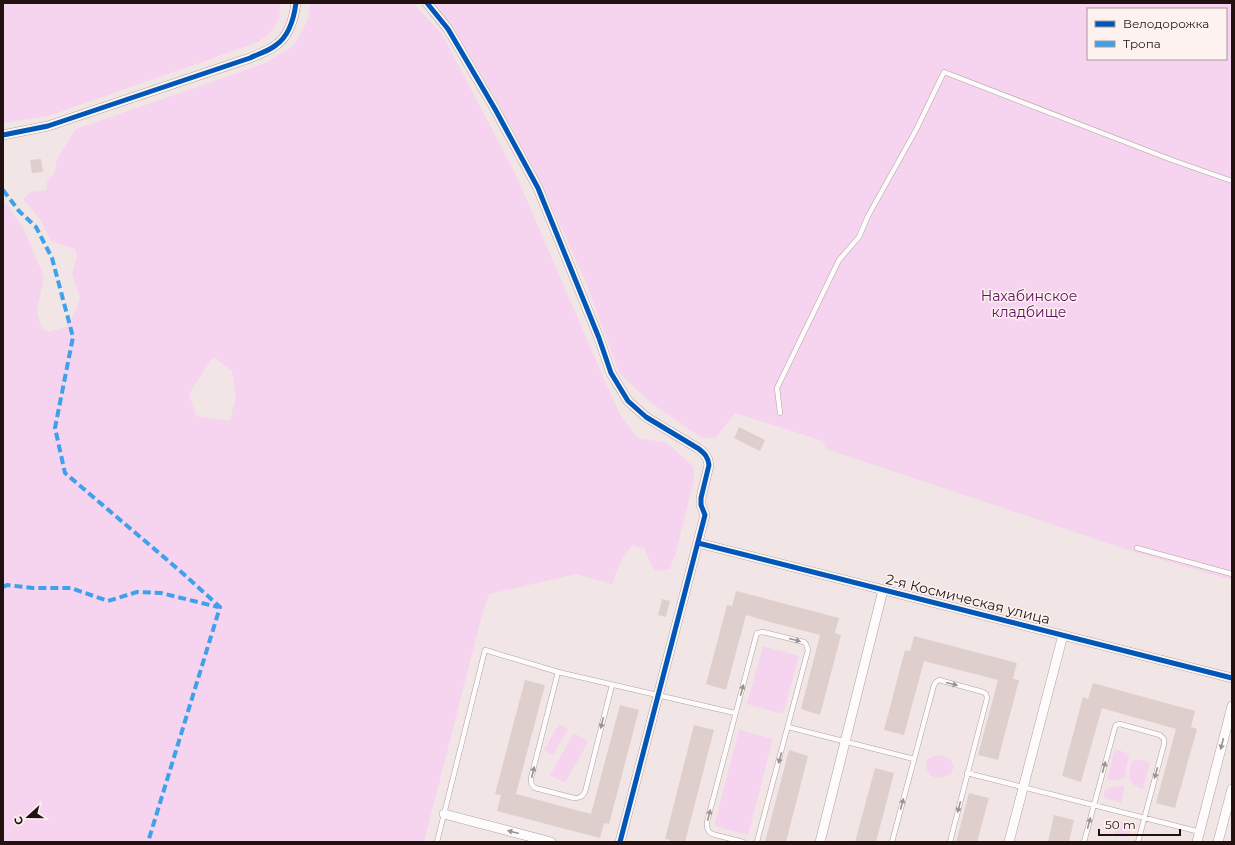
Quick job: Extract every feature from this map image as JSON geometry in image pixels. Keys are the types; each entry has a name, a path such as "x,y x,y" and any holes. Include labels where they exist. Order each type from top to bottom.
{"street":[{"path":"3,135 48,126 250,58 277,45 289,31 295,14 296,3"},
{"path":"426,3 448,29 495,109 538,188 599,338 611,374 628,401 646,417 699,449 709,460 700,498 705,515 620,842"},
{"name":"2-я Космическая улица","path":"698,544 1232,678"},
{"path":"820,842 883,590"},
{"path":"1009,842 1063,635"},
{"path":"1197,842 1229,730 1232,706"},
{"path":"1218,842 1232,790"},
{"path":"444,814 551,842"}],"lane":[{"path":"780,413 777,388 839,260 859,237 868,216 916,130 944,72 1165,157 1232,181"},
{"path":"1137,548 1232,574"},
{"path":"743,842 712,834 708,832 706,828 756,636 757,633 763,632 804,642 808,647 757,842"},
{"path":"437,842 485,650 558,672 735,713"},
{"path":"558,672 531,782 532,786 535,788 574,798 579,798 585,792 612,685"},
{"path":"892,842 934,685 939,680 986,694 950,842"},
{"path":"1084,842 1115,727 1116,725 1120,724 1160,736 1164,739 1164,744 1138,842"},
{"path":"788,727 914,759"},
{"path":"967,773 1200,832"}],"green space":[{"path":"3,3 280,3 279,19 269,34 256,43 48,116 3,123"},
{"path":"310,3 413,3 442,34 516,175 619,413 638,438 667,443 694,467 694,480 676,552 670,569 656,571 652,567 645,549 633,545 623,556 612,584 576,574 489,594 483,611 424,842 3,842 3,201 9,207 23,228 44,277 37,311 41,327 48,332 65,327 75,313 80,297 72,274 77,257 75,249 51,241 40,219 23,199 31,192 46,190 47,182 54,173 57,159 76,129 266,63 294,45 308,20","holes":["213,357 232,371 236,396 230,421 196,416 189,394"]},
{"name":"Нахабинское кладбище","path":"433,3 1232,3 1232,580 1134,552 826,449 823,441 735,413 715,438 703,438 681,424 649,401 619,373 587,285 541,182 498,103 457,33"},
{"path":"763,646 799,656 783,714 747,704"},
{"path":"559,724 568,729 553,755 544,750"},
{"path":"739,730 773,739 748,835 714,826"},
{"path":"574,733 588,742 565,783 550,775"},
{"path":"1115,749 1127,753 1129,757 1125,778 1120,780 1107,779"},
{"path":"941,755 950,760 953,765 953,770 943,777 937,778 931,776 927,770 926,763 932,757"},
{"path":"1137,759 1150,763 1143,789 1134,785 1130,779 1131,763"},
{"path":"1116,786 1125,786 1121,803 1105,798 1104,795 1106,790"},
{"path":"1117,820 1132,825 1130,834 1124,837 1113,836"}],"building":[{"path":"41,159 43,172 32,173 30,160"},
{"path":"739,427 765,440 760,451 734,438"},
{"path":"736,591 839,618 835,633 841,635 820,715 801,709 820,635 746,615 726,690 706,684 727,605 732,606"},
{"path":"662,599 670,601 666,617 658,615"},
{"path":"914,636 1017,663 1013,679 1019,680 998,760 978,755 998,680 924,661 904,735 884,730 905,650 910,651"},
{"path":"525,680 545,685 516,794 591,814 620,705 639,710 609,824 604,823 600,838 497,811 501,795 495,794"},
{"path":"1093,683 1195,711 1191,727 1197,729 1175,808 1156,803 1176,729 1102,708 1081,782 1062,776 1083,697 1088,699"},
{"path":"694,725 714,730 685,842 670,842 670,840 665,839"},
{"path":"789,750 808,756 786,842 765,842"},
{"path":"875,768 894,773 876,842 855,842"},
{"path":"969,793 989,798 977,842 956,842"},
{"path":"1054,815 1074,820 1069,842 1048,842"}],"marked path":[{"path":"3,190 19,211 36,227 52,258 73,337 55,428 65,473 220,607 148,842"},
{"path":"3,587 7,585 33,588 71,588 108,601 137,592 161,593 218,607"}],"cycle path":[{"path":"3,135 48,126 250,58 273,47 281,41 288,32 294,15 296,3"},
{"path":"427,3 448,29 495,109 538,188 599,338 611,373 628,401 646,417 703,452 709,462 701,498 701,505 705,515 620,842"},
{"path":"698,543 1232,678"}]}
